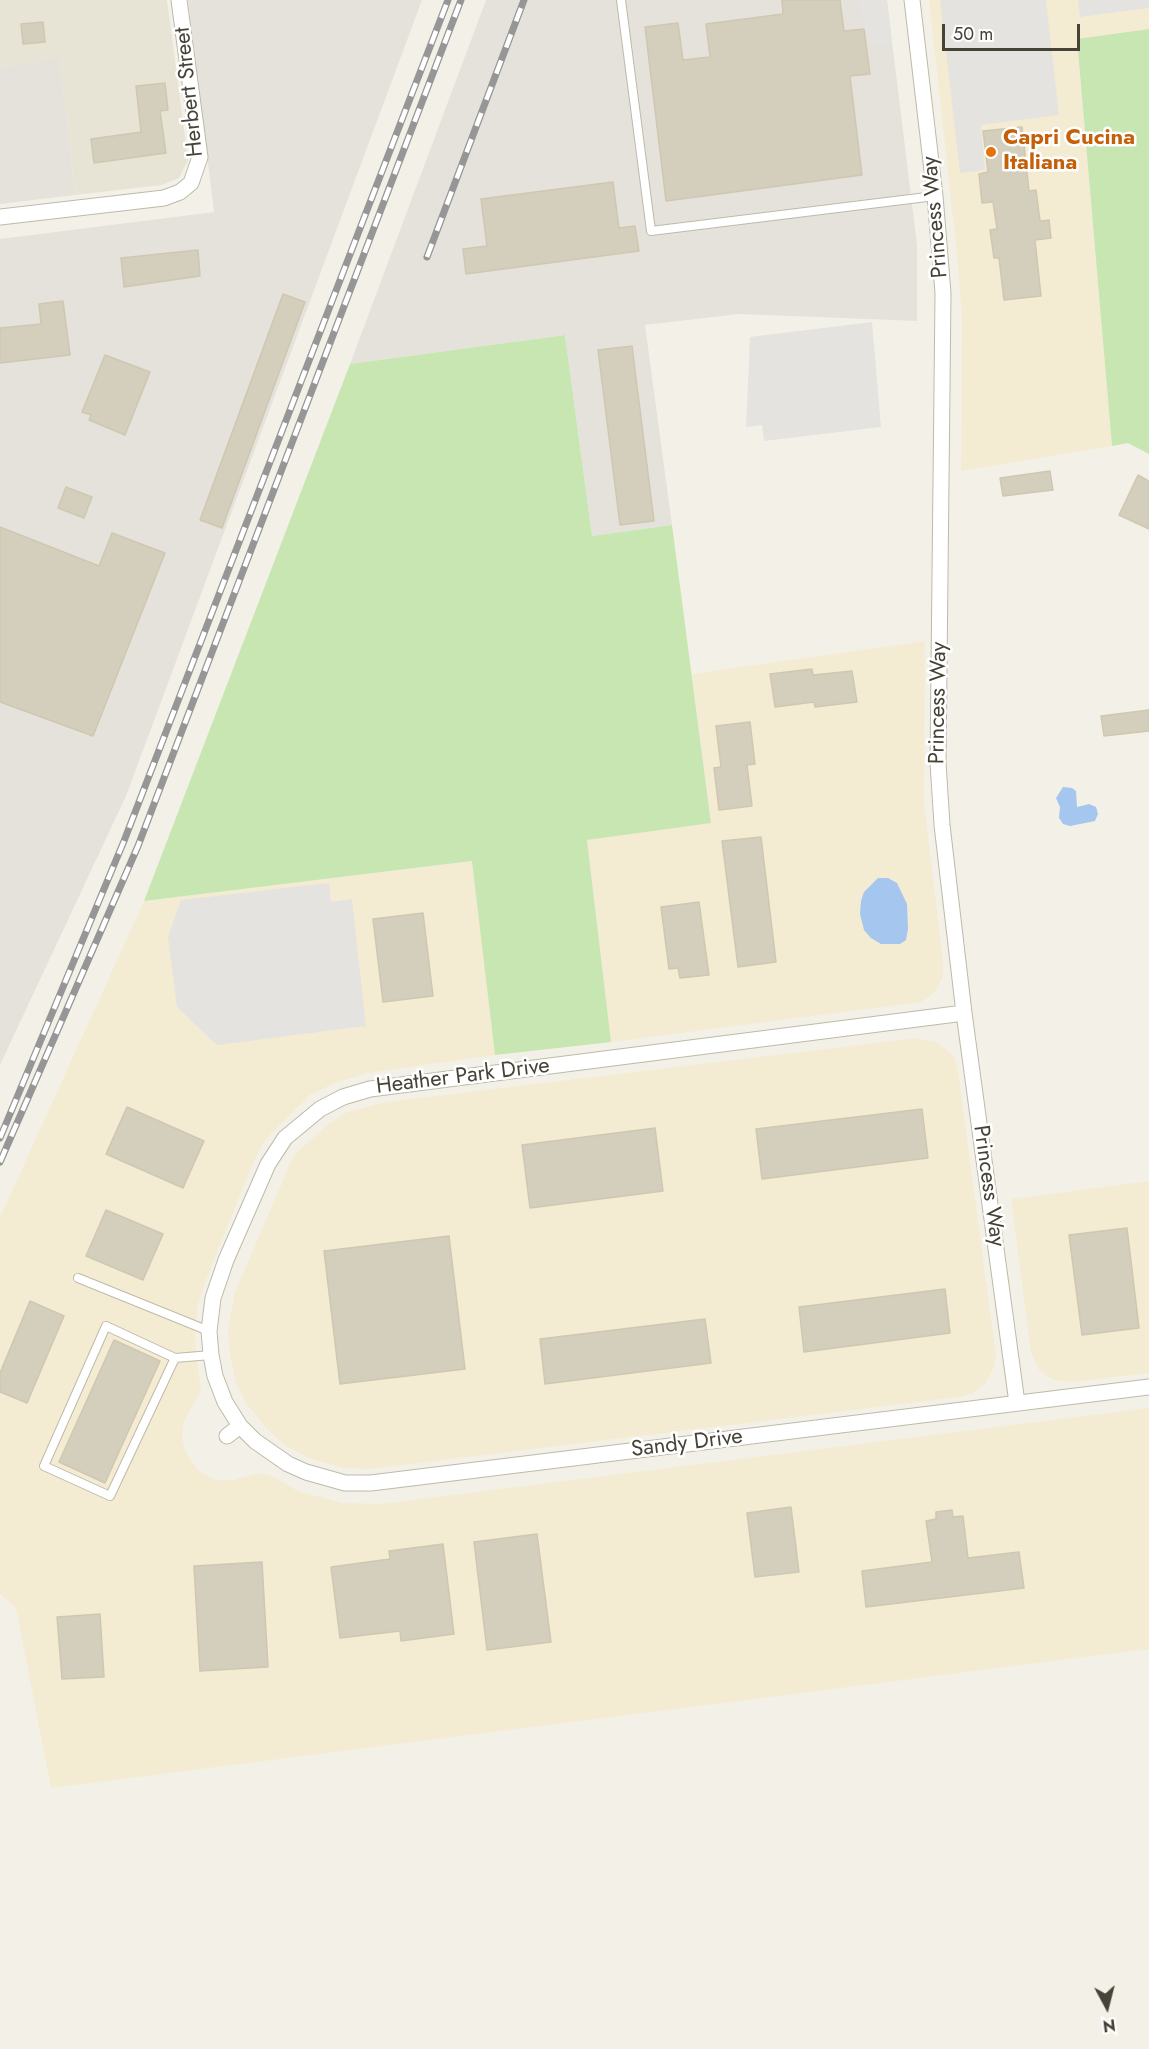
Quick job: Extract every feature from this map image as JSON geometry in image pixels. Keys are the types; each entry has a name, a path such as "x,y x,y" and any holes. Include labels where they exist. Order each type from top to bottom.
{"street":[{"name":"Herbert Street","path":"0,217 164,198 180,192 191,183 200,157 179,0"},
{"name":"Princess Way","path":"912,0 935,196 943,293 938,763 947,880 1017,1402"},
{"name":"Heather Park Drive","path":"240,1426 225,1402 215,1376 209,1331 213,1298 226,1260 268,1164 285,1138 301,1123 343,1097 370,1089 964,1013"},
{"name":"Sandy Drive","path":"240,1426 263,1448 306,1472 345,1483 371,1483 1149,1387"},
{"path":"227,1436 240,1426"}],"lane":[{"path":"621,0 651,231 935,196"},
{"path":"78,1278 209,1331"},
{"path":"176,1358 110,1496 44,1466 106,1326 176,1358 211,1355"}],"shaded area":[{"path":"0,0 167,0 188,160 179,178 162,185 75,195 60,60 0,67"},
{"path":"188,0 422,0 126,796 0,1065 0,239 214,212"},
{"path":"486,0 887,0 917,245 917,321 739,314 645,325 672,525 592,536 565,335 350,364"},
{"path":"857,0 887,0 892,43 869,46"},
{"path":"929,0 1149,0 1149,29 1077,39 1112,446 961,471 962,318"},
{"path":"940,0 1046,0 1059,115 981,125 985,170 960,173"},
{"path":"1078,0 1149,0 1149,8 1080,17"},
{"path":"60,59 75,195 0,204 0,67"},
{"path":"872,322 881,427 764,441 762,425 746,427 750,337"},
{"path":"925,641 924,802 943,961 943,977 934,993 921,1002 611,1042 587,840 711,822 692,674"},
{"path":"473,861 495,1055 368,1073 335,1083 310,1095 265,1140 253,1163 204,1285 197,1310 195,1342 201,1391 184,1421 182,1438 187,1455 199,1471 216,1480 234,1480 259,1473 272,1476 298,1491 343,1503 380,1504 1149,1408 1149,1649 51,1788 16,1608 0,1594 0,1217 144,901"},
{"path":"329,883 331,902 352,899 366,1026 217,1045 177,1007 168,937 181,900"},
{"path":"916,1038 936,1042 947,1050 955,1058 958,1071 996,1356 993,1369 985,1384 973,1393 960,1397 370,1469 343,1468 311,1459 286,1446 267,1429 246,1403 236,1383 230,1356 228,1330 235,1292 294,1155 327,1125 347,1112 386,1102"},
{"path":"1149,1181 1149,1373 1072,1382 1053,1380 1039,1370 1031,1353 1011,1199"}],"green space":[{"path":"1149,29 1149,454 1128,443 1112,446 1077,39"},
{"path":"565,335 592,536 672,525 711,823 587,840 611,1042 495,1055 472,861 144,901 350,364"}],"water":[{"path":"1063,787 1076,791 1077,807 1089,804 1096,807 1098,814 1095,821 1070,826 1063,824 1059,818 1060,807 1056,798"},
{"path":"878,878 888,878 897,883 907,904 908,929 906,940 900,944 881,944 864,930 860,914 861,901 864,892"}],"building":[{"path":"782,0 840,0 844,31 864,29 870,74 850,76 862,175 666,201 645,27 678,23 683,60 710,57 706,24 783,14"},
{"path":"43,22 45,42 23,44 21,24"},
{"path":"165,83 168,110 160,111 166,153 94,163 91,139 141,132 136,86"},
{"path":"1022,127 1029,191 1036,190 1040,221 1049,220 1051,238 1035,240 1041,296 1004,300 999,258 994,258 990,230 997,229 993,202 982,203 979,174 988,172 983,131"},
{"path":"613,182 619,228 635,226 639,251 466,274 463,249 487,246 481,199"},
{"path":"198,250 200,276 124,287 121,258"},
{"path":"283,294 305,302 222,528 200,520"},
{"path":"63,301 70,355 0,363 0,328 41,324 39,304"},
{"path":"632,346 654,521 620,525 598,350"},
{"path":"105,355 150,372 125,435 89,420 91,415 82,412"},
{"path":"1050,471 1053,490 1003,496 1000,478"},
{"path":"1138,475 1149,481 1149,529 1119,515"},
{"path":"66,487 92,497 84,518 58,508"},
{"path":"0,527 99,566 112,533 165,553 93,736 0,702"},
{"path":"812,669 813,675 852,671 857,702 815,707 814,702 775,707 770,674"},
{"path":"1149,710 1149,731 1104,736 1101,716"},
{"path":"750,722 755,764 747,765 752,806 719,810 714,768 721,767 716,726"},
{"path":"761,837 776,962 738,967 722,841"},
{"path":"699,902 709,975 680,978 678,968 669,969 661,907"},
{"path":"423,913 433,996 383,1002 373,919"},
{"path":"127,1107 204,1141 183,1188 106,1154"},
{"path":"922,1109 928,1158 762,1179 756,1129"},
{"path":"655,1128 663,1191 530,1208 522,1145"},
{"path":"106,1210 163,1234 143,1280 86,1256"},
{"path":"1127,1228 1139,1328 1082,1335 1069,1235"},
{"path":"449,1236 465,1369 340,1384 324,1251"},
{"path":"945,1289 950,1333 804,1352 799,1307"},
{"path":"30,1301 64,1316 27,1403 0,1392 0,1373"},
{"path":"705,1319 711,1363 545,1384 540,1339"},
{"path":"114,1340 160,1361 105,1483 59,1462"},
{"path":"791,1507 799,1572 755,1577 747,1513"},
{"path":"952,1510 953,1517 963,1516 968,1558 1019,1552 1024,1588 866,1607 862,1571 932,1562 926,1521 936,1519 936,1512"},
{"path":"537,1534 551,1642 487,1650 474,1542"},
{"path":"443,1544 454,1634 401,1641 400,1631 340,1638 331,1567 390,1559 389,1551"},
{"path":"262,1562 268,1667 200,1671 194,1566"},
{"path":"100,1614 104,1677 62,1679 57,1617"}],"railway":[{"path":"0,1138 124,841 448,0"},
{"path":"0,1162 138,846 461,0"},
{"path":"427,257 524,0"}],"place":[{"name":"Capri Cucina Italiana","path":"991,152"}]}
